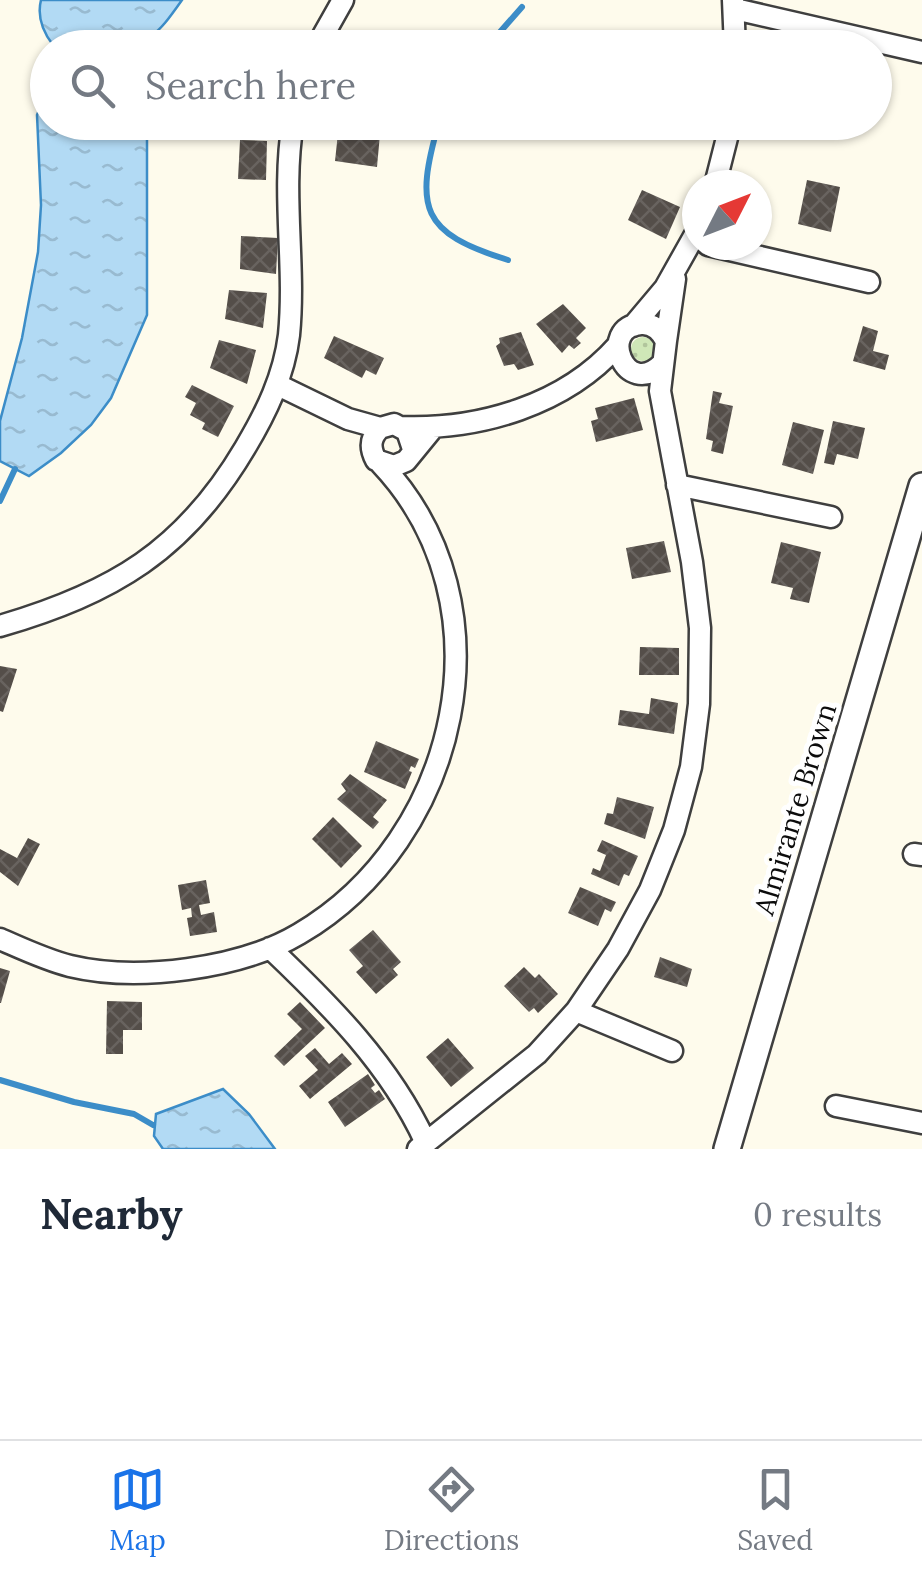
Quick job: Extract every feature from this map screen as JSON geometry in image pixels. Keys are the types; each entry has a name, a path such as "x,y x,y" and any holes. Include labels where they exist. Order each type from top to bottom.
{"street":[{"path":"326,30 343,0"},
{"path":"735,30 734,4 836,30"},
{"path":"892,44 922,52"},
{"path":"0,626 92,595 158,552 210,503 228,478 278,385 288,339 286,178 291,140"},
{"path":"718,170 725,140"},
{"path":"772,258 869,282"},
{"path":"660,392 618,353 618,345 620,337 684,260"},
{"path":"270,948 387,1075 422,1145 537,1054 576,1011 618,949 650,890 674,830 690,768 699,704 700,628 692,562 660,392 677,270"},
{"path":"633,326 649,325 666,341"},
{"path":"278,385 348,418 391,427 433,428 509,414 547,398 590,374 618,345"},
{"path":"590,374 634,370 649,373 662,364"},
{"path":"0,939 41,958 74,967 148,972 226,961 270,948 301,933 340,905 399,840 417,808 447,734 455,697 455,620 430,539 406,490 377,459 348,418"},
{"path":"391,427 411,436 406,490"},
{"path":"377,459 372,439 391,427"},
{"path":"377,459 394,466 410,455 433,428"},
{"path":"677,485 831,517"},
{"name":"Almirante Brown","path":"727,1149 922,486"},
{"path":"576,1011 672,1051"},
{"path":"836,1106 922,1123"}],"green space":[{"path":"643,337 655,349 643,361 631,349"}],"water":[{"path":"41,0 182,0 158,30 44,30"},
{"path":"38,140 147,140 147,315 111,398 91,425 29,476 0,461 0,421 22,338 38,252"},
{"path":"223,1089 249,1114 275,1149 163,1149 154,1136 156,1114"}],"building":[{"path":"240,140 267,141 266,180 238,179"},
{"path":"337,140 379,140 377,167 335,161"},
{"path":"807,180 840,187 831,232 798,224"},
{"path":"642,190 680,207 666,239 628,220"},
{"path":"241,236 278,238 276,274 240,269"},
{"path":"229,290 267,293 263,328 225,319"},
{"path":"563,304 586,328 576,338 581,343 574,349 569,345 562,353 536,324"},
{"path":"863,326 878,331 873,351 889,355 885,370 853,361"},
{"path":"521,332 534,365 518,370 514,364 504,366 496,346 499,338"},
{"path":"334,336 384,358 376,375 366,370 362,378 324,358"},
{"path":"219,340 256,350 247,384 210,368"},
{"path":"192,385 234,406 218,437 202,429 205,423 190,415 196,403 185,397"},
{"path":"713,391 722,393 719,403 733,406 723,454 711,451 713,441 706,439"},
{"path":"634,398 643,430 596,442 591,421 598,419 595,408"},
{"path":"833,421 865,428 858,459 837,454 834,465 824,463"},
{"path":"793,422 824,430 813,474 782,465"},
{"path":"664,541 671,572 632,579 626,548"},
{"path":"781,542 821,552 809,603 790,599 793,588 771,583"},
{"path":"640,647 679,648 679,675 639,675"},
{"path":"0,666 17,669 3,712 0,711"},
{"path":"651,698 678,703 674,734 618,725 620,710 649,714"},
{"path":"376,741 419,759 415,768 411,766 405,789 364,772"},
{"path":"350,774 387,800 373,817 379,822 373,829 337,799 346,791 341,784"},
{"path":"617,797 654,807 645,839 604,824 607,813 613,814"},
{"path":"333,817 362,846 341,868 312,839"},
{"path":"28,838 40,844 18,886 0,872 0,849 17,858"},
{"path":"602,840 638,856 629,876 624,874 619,886 591,874 593,868 600,871 606,855 597,851"},
{"path":"206,880 210,903 199,905 201,915 214,912 217,932 190,936 187,918 192,917 191,908 182,910 178,885"},
{"path":"580,887 616,902 611,912 605,909 598,926 568,913"},
{"path":"373,930 401,962 393,969 398,975 376,994 356,972 363,966 349,950"},
{"path":"660,957 692,969 687,987 654,977"},
{"path":"524,967 535,978 539,974 558,994 538,1013 534,1008 529,1012 504,986"},
{"path":"0,968 10,971 1,1003 0,1003"},
{"path":"107,1001 142,1002 142,1030 123,1030 123,1054 106,1054"},
{"path":"300,1002 325,1028 284,1066 274,1056 302,1029 287,1014"},
{"path":"448,1038 474,1068 451,1087 426,1057"},
{"path":"315,1048 329,1064 342,1053 352,1064 310,1099 299,1086 318,1070 305,1056"},
{"path":"368,1074 375,1085 371,1088 375,1093 379,1090 385,1099 345,1127 328,1102"}],"waterway":[{"path":"502,30 522,7"},
{"path":"434,140 427,176 432,214 457,239 508,260"},
{"path":"0,501 15,469"},
{"path":"0,1080 74,1102 134,1114 153,1125"}]}
